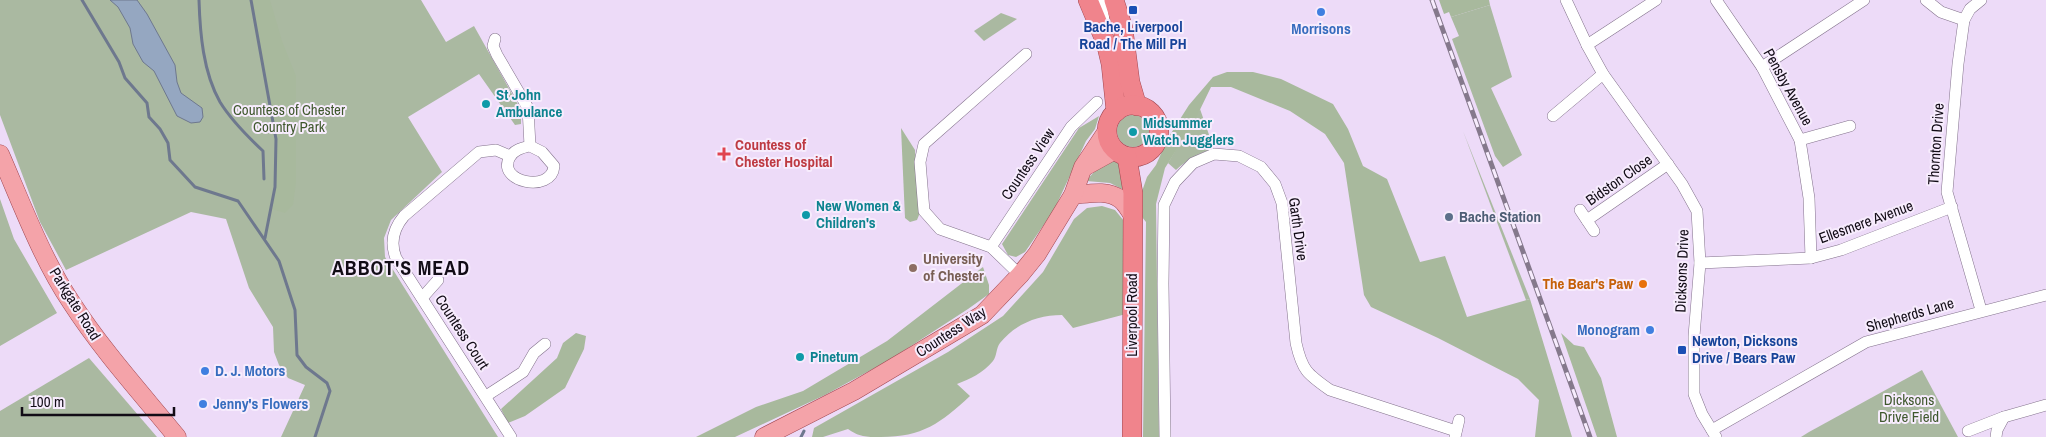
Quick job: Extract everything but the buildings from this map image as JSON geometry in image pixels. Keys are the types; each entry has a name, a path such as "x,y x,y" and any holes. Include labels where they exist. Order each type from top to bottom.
{"highway":[{"path":"1088,0 1106,43 1113,80 1116,112"},
{"path":"1114,0 1123,28 1130,82 1137,106"},
{"path":"1137,106 1151,112 1159,128 1157,142 1147,154 1139,157 1121,153 1110,143 1107,131 1109,122 1116,112 1123,108 1137,106"},
{"name":"Liverpool Road","path":"1121,153 1133,192"},
{"name":"Liverpool Road","path":"1132,437 1133,192 1147,154"}],"main road":[{"name":"Countess Way","path":"764,437 854,391 982,315 1037,254 1073,195 1083,167 1107,131"},
{"path":"1083,167 1121,153"},
{"name":"Parkgate Road","path":"0,154 44,252 70,301 102,347 177,437"},
{"path":"1073,195 1100,192 1110,195 1120,199 1132,215"}],"street":[{"path":"1099,0 1106,43"},
{"name":"Dicksons Drive","path":"1566,0 1603,74 1668,164 1691,198 1697,211 1700,264 1694,336 1694,394 1702,414 1714,434"},
{"path":"1587,45 1656,0"},
{"name":"Pensby Avenue","path":"1716,0 1762,68 1800,140 1809,198 1811,258"},
{"path":"1762,68 1864,0"},
{"path":"1926,0 1941,12 1964,20 1970,9 1981,0"},
{"name":"Thornton Drive","path":"1964,20 1958,64 1947,192 1981,310"},
{"path":"495,39 493,46 496,55 528,108 530,146"},
{"path":"1020,275 991,247 940,229 924,211 920,186 920,162 924,144 1026,54"},
{"path":"1553,116 1567,110 1603,74"},
{"name":"Countess View","path":"991,247 1071,127 1097,102"},
{"path":"1800,140 1850,126"},
{"path":"530,146 542,152 554,166 553,174 547,179 531,182 517,180 512,176 508,166 510,156 516,150 530,146"},
{"name":"Countess Court","path":"510,156 496,150 479,152 411,210 396,228 393,244 396,258 511,437"},
{"name":"Garth Drive","path":"1165,437 1164,205 1175,182 1194,163 1214,154 1239,156 1261,167 1275,184 1282,203 1296,343 1301,365 1313,379 1330,390 1457,429"},
{"name":"Bidston Close","path":"1587,220 1668,164"},
{"name":"Ellesmere Avenue","path":"1700,264 1811,258 1841,250 1952,207"},
{"name":"Bidston Close","path":"1580,210 1594,231"},
{"path":"422,298 438,280"},
{"name":"Shepherds Lane","path":"1714,434 1866,342 1981,310 2046,295"},
{"path":"486,396 523,372 534,353 545,344"},
{"path":"1968,431 2004,417 2046,405"},
{"path":"1996,437 1997,430 2004,417"}],"green space":[{"name":"Countess of Chester Country Park","path":"0,0 421,0 446,42 474,26 521,110 521,124 515,125 479,74 408,117 442,172 391,220 384,238 385,257 498,437 281,437 305,385 288,378 279,365 274,352 273,327 249,288 226,219 191,212 66,270 40,222 0,115"},
{"path":"251,0 270,0 282,41 296,76 296,182 293,205 285,213 271,209 276,157 274,130 267,78"},
{"path":"1439,0 1489,0 1490,5 1451,17 1449,12 1444,14"},
{"path":"1490,5 1512,77 1491,88 1522,155 1503,167 1495,156 1452,39 1459,36 1451,17"},
{"path":"1001,13 1017,19 984,41 974,31"},
{"path":"1227,72 1253,72 1281,79 1333,104 1348,129 1363,166 1387,179 1420,262 1445,256 1467,317 1530,299 1572,437 1535,437 1539,400 1518,379 1438,338 1371,307 1364,295 1344,163 1325,134 1290,111 1231,87 1211,87 1194,122 1165,168 1156,204 1159,437 1143,437 1146,222 1138,212 1140,197 1147,177 1156,165 1168,138 1189,105 1213,77"},
{"path":"1200,109 1214,149 1194,157 1176,170 1168,163"},
{"path":"1133,115 1139,116 1144,120 1148,125 1148,137 1144,142 1139,146 1133,147 1127,146 1122,142 1118,137 1117,131 1118,125 1122,120 1127,116"},
{"path":"1099,116 1095,129 1086,141 1054,210 1025,252 1016,257 1008,255 1002,244 1079,128"},
{"path":"901,128 915,150 919,215 917,220 910,222 905,218"},
{"path":"1463,131 1530,299 1526,300"},
{"path":"1112,159 1119,160 1126,191 1110,183 1086,181 1100,165"},
{"path":"0,199 14,239 57,313 0,346"},
{"path":"1102,206 1115,210 1124,221 1126,314 1073,328 1062,315 1036,319 1020,326 1000,343 994,359 985,369 957,384 970,396 940,421 920,431 895,436 871,437 856,434 848,429 823,437 812,437 814,428 948,352 1003,316 1043,272 1074,219 1087,208"},
{"path":"983,267 989,285 989,294 891,359 825,395 735,437 696,437 756,407 803,391 887,341"},
{"path":"576,333 586,336 584,349 565,388 525,416 508,423 501,409 557,358 563,343"},
{"path":"1561,333 1574,345 1584,347 1601,378 1617,437 1597,437"},
{"path":"89,358 157,437 0,437 0,411"},
{"name":"Dicksons Drive Field","path":"1922,370 1958,437 1801,437 1809,432"}],"water":[{"path":"110,0 137,0 147,14 175,65 177,82 181,93 202,108 203,117 200,122 191,123 177,116 154,71 143,62 133,44 130,28 118,7"}],"waterway":[{"path":"82,0 119,62 125,78 147,103 149,117 160,129 168,143 170,160 195,187 238,201 279,261 295,310 297,355 306,367 327,383 330,391 315,437"},
{"path":"199,0 200,26 206,65 214,90 224,109 263,151 264,179"},
{"path":"251,0 276,139 275,187 265,238"},
{"path":"801,437 804,431"}],"railway":[{"path":"1432,0 1590,437"}],"place":[{"name":"Bache, Liverpool Road / The Mill PH","path":"1133,10"},
{"name":"Morrisons","path":"1321,12"},
{"name":"St John Ambulance","path":"486,104"},
{"name":"Midsummer Watch Jugglers","path":"1133,132"},
{"name":"Countess of Chester Hospital","path":"724,154"},
{"name":"New Women & Children's","path":"806,215"},
{"name":"Bache Station","path":"1449,217"},
{"name":"University of Chester","path":"913,268"},
{"name":"The Bear's Paw","path":"1643,284"},
{"name":"Monogram","path":"1650,330"},
{"name":"Newton, Dicksons Drive / Bears Paw","path":"1682,350"},
{"name":"Pinetum","path":"800,357"},
{"name":"D. J. Motors","path":"205,371"},
{"name":"Jenny's Flowers","path":"203,404"}],"district":[{"name":"ABBOT'S MEAD","path":"401,268"}]}
